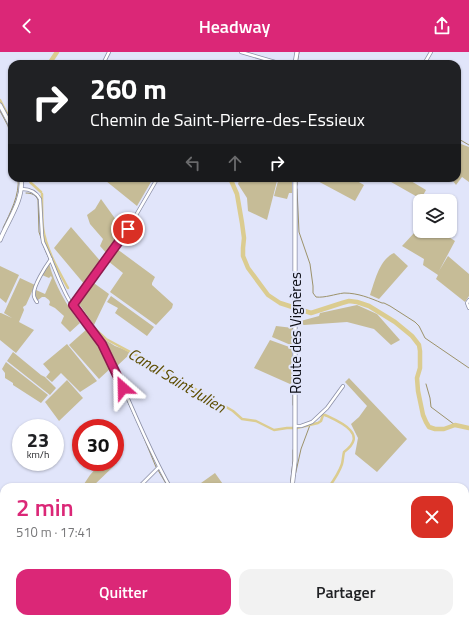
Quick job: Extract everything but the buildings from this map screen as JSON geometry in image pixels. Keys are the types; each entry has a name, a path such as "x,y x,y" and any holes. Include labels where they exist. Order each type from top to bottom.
{"street":[{"path":"241,52 268,60"},
{"path":"0,105 8,119"},
{"path":"0,240 18,203 22,189 21,182"},
{"path":"73,305 128,229 155,182"},
{"name":"Route des Vignères","path":"292,483 296,428 295,182"},
{"path":"22,189 35,192 40,199 43,242 66,293 73,305 102,344 168,483"},
{"path":"37,302 34,297 34,289 44,268 51,259"},
{"path":"469,300 467,303 469,308"},
{"path":"296,428 312,422 327,408 343,386"},
{"path":"143,483 159,467"}],"shaded area":[{"path":"461,144 469,147 469,182 462,177 461,178"},
{"path":"107,182 151,182 137,206"},
{"path":"239,182 277,182 267,220 248,211 247,198 238,184"},
{"path":"278,182 292,182 292,193 289,193 287,199 274,196"},
{"path":"319,182 359,182 364,185 355,201"},
{"path":"391,182 413,182 426,190 424,194 413,194"},
{"path":"101,199 124,231 108,255 100,246 103,239 90,224 87,215 95,209"},
{"path":"71,227 102,263 85,285 54,248"},
{"path":"413,234 413,238 450,238 455,241 439,271 448,256 469,274 469,296 465,302 436,279 438,275 423,265 424,259 402,246"},
{"path":"117,249 155,277 152,285 173,304 172,308 156,325 110,292 123,273 108,261"},
{"path":"394,253 408,266 379,299 370,295 381,266 389,256"},
{"path":"49,263 54,279 70,309 80,323 70,332 61,323 64,316 49,305 49,300 42,297 38,300 35,297 36,290 45,294 52,278 51,276 49,278 42,275"},
{"path":"0,266 19,275 6,303 0,298"},
{"path":"20,278 35,285 26,305 23,307 24,310 19,322 34,330 16,353 0,340 0,313 12,318 4,313"},
{"path":"91,281 109,294 94,325 77,301"},
{"path":"111,296 154,327 147,336 115,313 118,308 107,302"},
{"path":"357,305 377,314 400,340 391,345 374,329 347,322 304,325 297,322 319,316 320,313"},
{"path":"276,326 293,328 293,346 272,337"},
{"path":"87,329 99,343 111,368 99,379 69,345"},
{"path":"104,339 131,353 117,366 103,340"},
{"path":"270,340 292,348 293,382 290,384 254,368"},
{"path":"67,344 97,381 80,392 61,373 52,382 46,377 50,372 43,364"},
{"path":"13,352 45,377 56,388 50,395 7,361"},
{"path":"6,362 48,395 41,403 5,378 5,373 2,369"},
{"path":"349,378 407,439 377,472 355,454 358,438 351,424 359,417 367,406 345,382"},
{"path":"67,380 83,398 61,419 58,419 45,402"},
{"path":"94,471 109,471 96,483 85,483"},
{"path":"215,473 222,483 201,483"}],"waterway":[{"path":"52,60 57,52"},
{"path":"298,60 299,52"},
{"name":"Canal Saint-Julien","path":"0,100 8,115"},
{"path":"0,111 8,126"},
{"path":"461,140 469,145"},
{"path":"3,228 16,197 18,182"},
{"name":"Canal Saint-Julien","path":"30,182 41,192"},
{"path":"232,182 237,194 242,223 244,238 243,256 248,268 268,295 280,303 311,313 349,301 357,302 369,306 395,322 412,336 419,345 420,368 417,378 418,391 423,415 429,427 444,429 455,425 469,428"},
{"path":"297,189 299,232 310,264 313,293 316,297 349,293 364,296 384,303 415,322 419,326 425,338 469,368"},
{"path":"26,193 34,195 38,200 39,232 41,238"},
{"name":"Canal Saint-Julien","path":"42,194 43,228 47,244 68,288"},
{"path":"44,247 50,261"},
{"path":"69,302 103,348 138,424"},
{"name":"Canal Saint-Julien","path":"76,303 94,328 106,339 151,363 233,411 242,419 256,421 274,430 294,428"},
{"path":"293,376 293,405"},
{"path":"426,384 431,407 455,425"},
{"name":"Canal Saint-Julien","path":"297,428 318,423 321,421 323,415 325,415 350,429 354,440 351,446 344,452 341,467 332,483"},
{"path":"295,476 301,449 310,425"},
{"path":"139,426 156,467"},
{"path":"290,483 293,450"},
{"path":"158,470 166,483"}],"route":[{"path":"123,388 102,344 73,305 128,229"}]}
